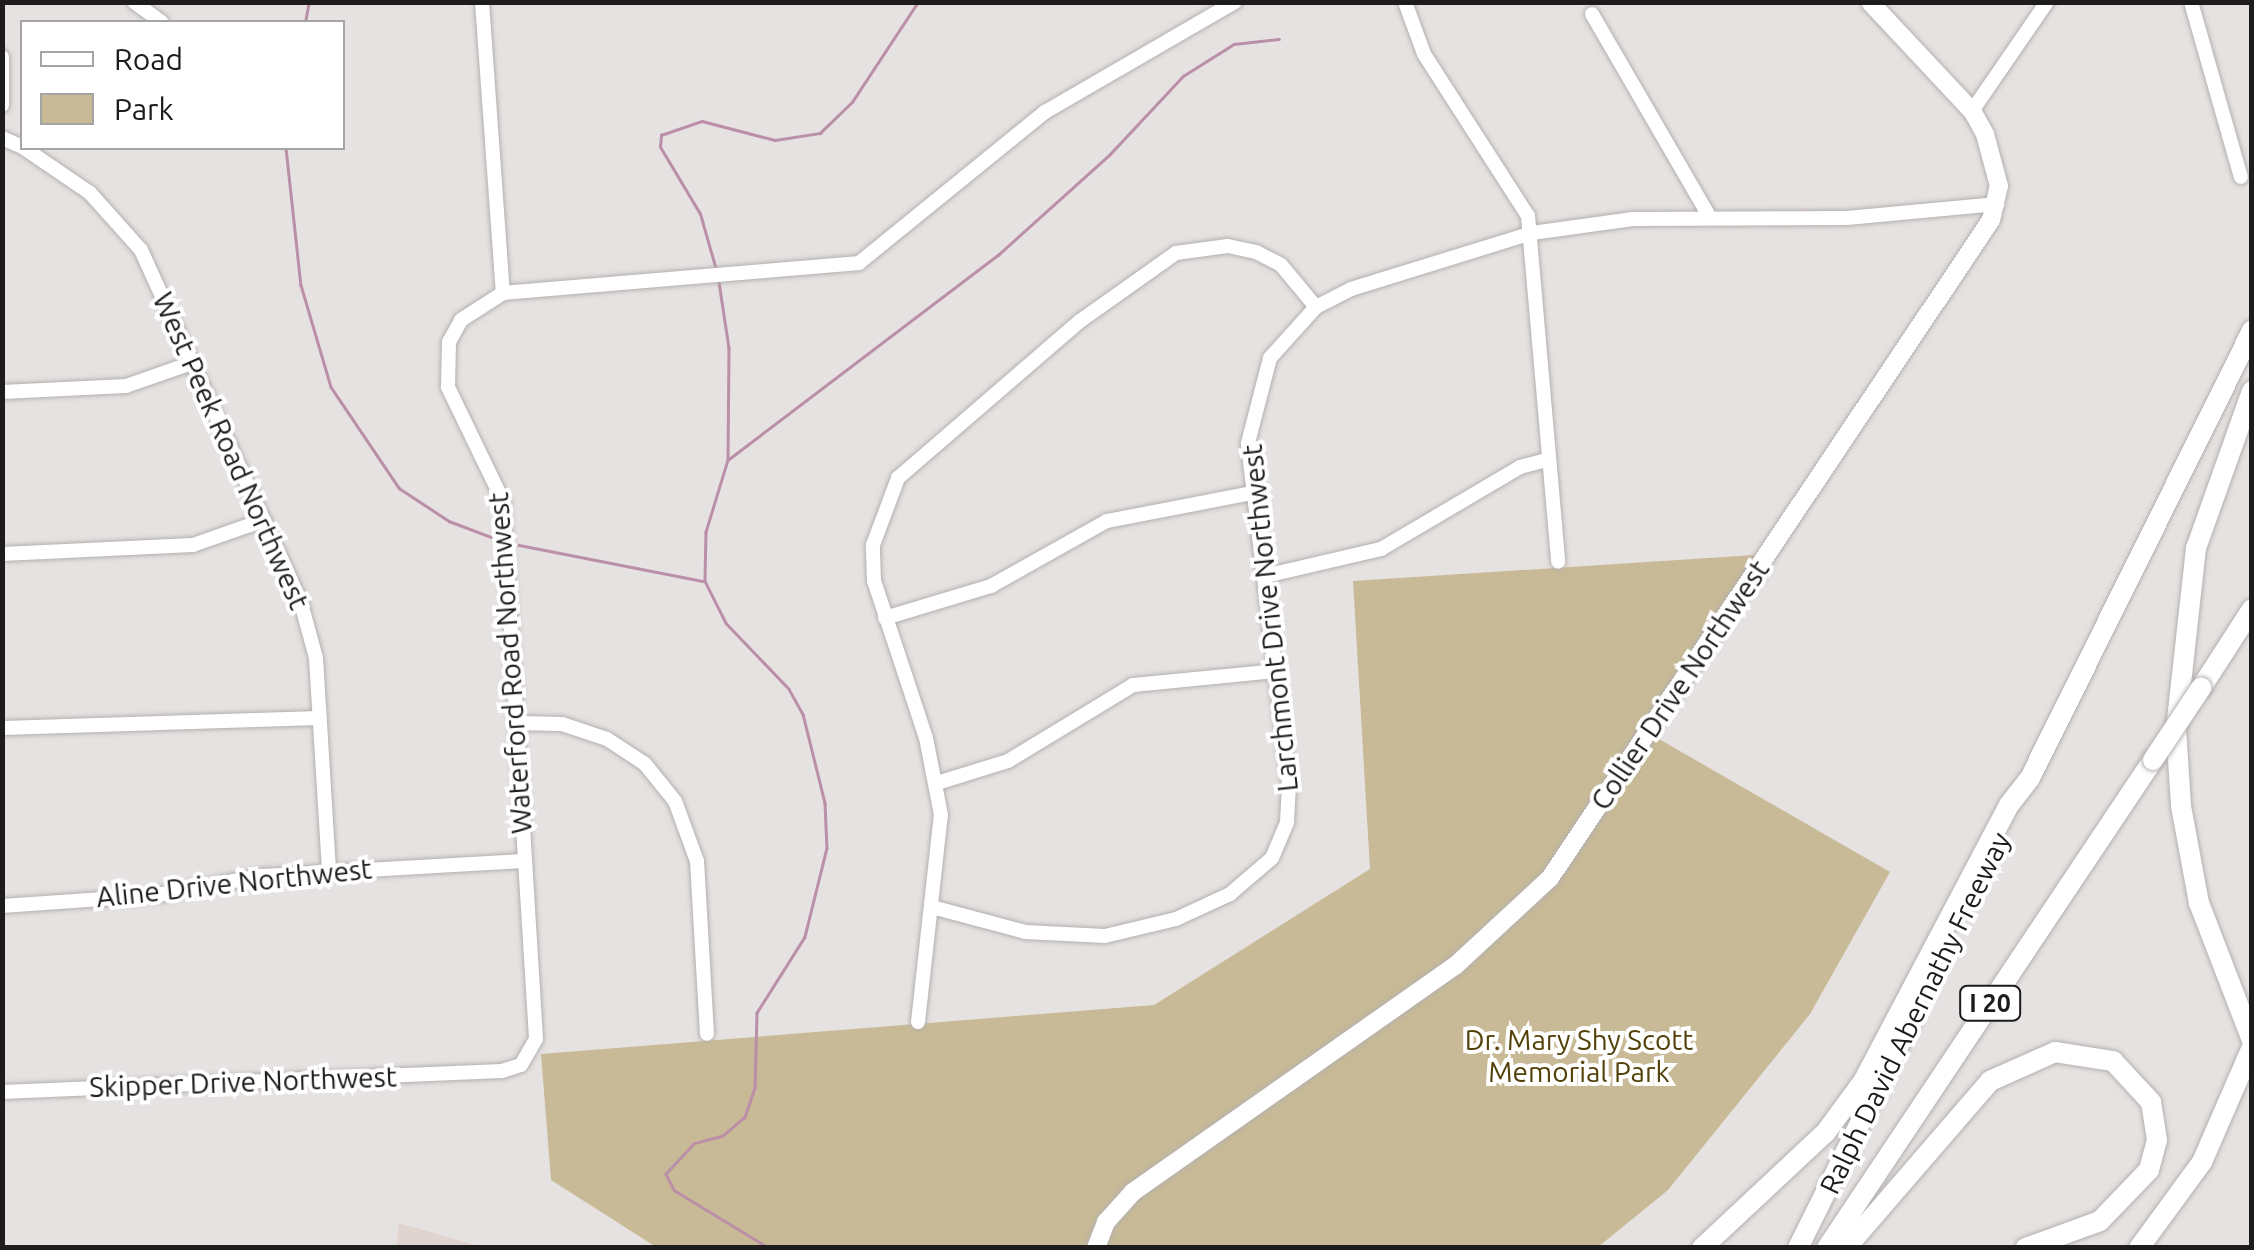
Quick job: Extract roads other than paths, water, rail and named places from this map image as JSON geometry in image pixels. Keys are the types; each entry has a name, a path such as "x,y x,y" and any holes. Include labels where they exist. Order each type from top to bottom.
{"highway":[{"name":"I 20","path":"2030,778 2252,330"},
{"path":"2139,1248 2162,1222 2202,1162 2240,1081 2252,1043 2220,970 2196,893 2176,728 2182,631 2196,548 2252,391"},
{"name":"I 20","path":"1827,1248 2252,608"},
{"path":"1702,1248 1847,1106 2009,805 2030,778"},
{"name":"Ralph David Abernathy Freeway","path":"1798,1248 2030,778"},
{"path":"1846,1248 1990,1080 2055,1052 2114,1061 2151,1102 2156,1140 2149,1170 2100,1221 2026,1248"}],"main road":[{"path":"1870,2 1972,111 1997,169 1998,204"},
{"name":"Collier Drive Northwest","path":"1096,1248 1106,1222 1133,1192 1456,966 1550,878 1998,204"}],"street":[{"path":"134,2 159,20"},
{"path":"482,2 503,293"},
{"name":"Waterford Road Northwest","path":"483,1072 512,1070 534,1049 503,501 453,402 445,368 461,320 503,293 859,263 1045,112 1234,2"},
{"path":"1405,2 1424,54 1520,200 1532,233 1558,562"},
{"path":"1972,111 2047,2"},
{"path":"2191,2 2241,177"},
{"path":"1592,14 1709,216"},
{"path":"2,57 2,106"},
{"name":"West Peek Road Northwest","path":"27,150 90,193 141,250 310,627 329,870"},
{"name":"Larchmont Drive Northwest","path":"932,906 1025,932 1104,936 1176,919 1249,882 1281,840 1289,805 1269,574 1252,493 1248,443 1260,379 1282,338 1316,307 1351,289 1532,233 1709,216 1847,218 1998,204"},
{"path":"918,1022 941,846 937,783 884,618 873,545 898,478 1120,289 1176,253 1228,246 1280,266 1316,307"},
{"path":"2,392 126,386 192,363"},
{"path":"1269,574 1381,550 1520,467 1549,459"},
{"path":"884,618 991,586 1107,521 1252,493"},
{"path":"2,554 193,544 264,520"},
{"path":"937,783 1008,761 1132,684 1275,671"},
{"path":"2,728 320,718"},
{"path":"517,724 562,724 608,739 644,764 675,801 696,861 707,1034"},
{"name":"Aline Drive Northwest","path":"2,906 158,894 329,870 525,860"},
{"name":"Skipper Drive Northwest","path":"2,1092 483,1072"}],"waterway":[{"path":"305,20 309,2"},
{"path":"716,270 700,214 660,147 661,135 702,121 775,140 820,133 852,102 918,2"},
{"path":"729,459 998,255 1110,154 1183,76 1234,44 1279,39"},
{"path":"286,150 301,285 331,387 399,488 449,521 502,541"},
{"path":"719,282 729,348 728,460 706,532 705,581 726,623 789,689 803,714 825,803 827,848 805,937 757,1013 755,1088 745,1117 723,1136 694,1144 666,1174 674,1190 769,1248"},
{"path":"509,543 702,581"}],"park label":[{"name":"Dr. Mary Shy Scott Memorial Park","path":"1579,1056"}]}
